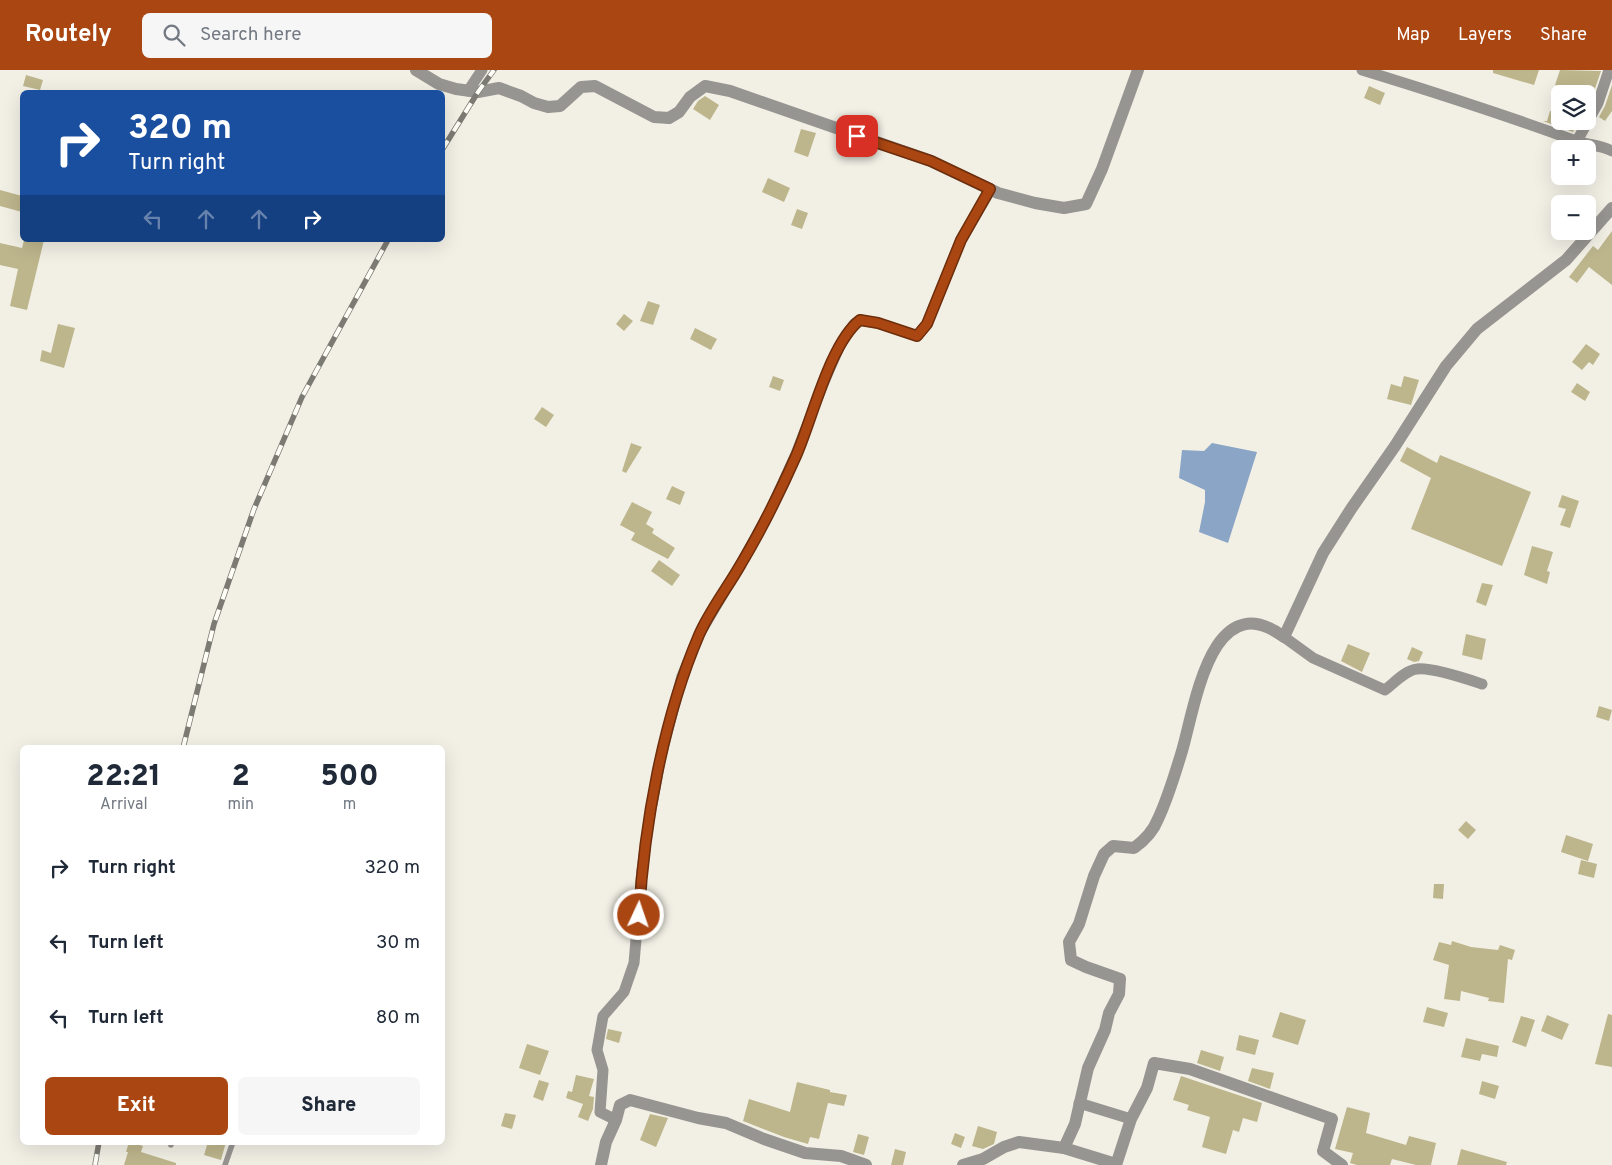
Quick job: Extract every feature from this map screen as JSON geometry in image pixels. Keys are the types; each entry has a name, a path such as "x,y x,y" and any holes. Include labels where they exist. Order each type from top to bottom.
{"street":[{"path":"416,70 439,84 478,92 499,88 521,96 534,104 548,108 560,106 580,88 595,86 654,117 668,118 679,112 690,97 705,86 730,91 931,161 990,189 1036,203 1064,208 1086,204 1102,168 1138,70"},
{"path":"468,91 482,70"},
{"path":"1362,70 1443,94 1574,140"},
{"path":"1578,140 1598,103 1609,70"},
{"path":"1596,146 1612,152"},
{"path":"616,1120 600,1112 603,1070 597,1050 603,1016 624,992 634,963 642,870 649,820 682,676 700,633 769,514 796,454 840,345 854,324 860,320 878,323 917,336 927,324 961,240 990,189"},
{"path":"1284,638 1323,553 1446,366 1477,329 1566,260 1612,208"},
{"path":"1064,1148 1074,1124 1088,1068 1119,994 1120,979 1071,960 1069,942 1079,924 1094,876 1104,854 1113,846 1134,848 1147,838 1158,821 1182,750 1204,669 1219,641 1237,626 1251,623 1272,629 1313,658 1384,690 1416,668 1482,684"},
{"path":"963,1165 983,1159 1004,1147 1020,1142 1064,1148 1116,1164 1154,1063 1190,1069 1332,1119 1323,1151 1342,1165"},
{"path":"601,1165 606,1142 616,1120 620,1105 630,1100 698,1118 726,1123 805,1154 841,1156 866,1165"},
{"path":"1079,1103 1131,1120"}],"lane":[{"path":"225,1165 232,1145"}],"water":[{"path":"1212,443 1257,452 1228,543 1199,532 1205,502 1205,490 1179,478 1182,450 1204,451"}],"building":[{"path":"1493,70 1539,70 1534,85 1493,73"},
{"path":"1560,70 1601,71 1596,85 1555,85"},
{"path":"26,75 43,80 40,90 23,86"},
{"path":"1612,85 1612,111 1605,121 1599,117"},
{"path":"1369,86 1385,93 1380,105 1364,98"},
{"path":"705,96 719,105 710,120 693,109 698,101"},
{"path":"1551,111 1551,124 1543,121 1547,121"},
{"path":"801,129 816,133 808,157 794,152"},
{"path":"768,178 790,188 784,202 762,192"},
{"path":"0,190 20,195 20,211 0,206"},
{"path":"797,209 808,213 802,229 791,225"},
{"path":"1612,231 1612,285 1589,267 1577,283 1569,277 1593,246 1598,250"},
{"path":"24,242 44,242 27,310 10,306 18,269 0,265 0,243 22,248"},
{"path":"648,301 660,305 653,325 640,321"},
{"path":"624,314 633,321 624,331 616,324"},
{"path":"58,324 75,328 64,368 40,361 42,350 51,353"},
{"path":"695,328 717,339 711,350 690,339"},
{"path":"1586,344 1600,354 1593,365 1589,362 1582,370 1572,362"},
{"path":"773,376 784,380 780,391 769,387"},
{"path":"1404,376 1419,380 1411,405 1387,399 1391,384 1401,387"},
{"path":"1577,383 1590,392 1585,401 1571,392"},
{"path":"542,407 554,415 546,427 534,419"},
{"path":"631,443 642,447 626,473 622,471"},
{"path":"1407,447 1437,463 1440,455 1531,492 1502,566 1411,529 1431,478 1400,461"},
{"path":"672,486 685,492 680,505 666,499"},
{"path":"1562,495 1579,501 1570,528 1560,525 1566,509 1558,507"},
{"path":"632,502 652,512 646,524 654,529 652,533 675,548 668,559 631,540 635,533 620,525"},
{"path":"1532,546 1553,552 1547,571 1550,572 1547,584 1524,575"},
{"path":"659,560 680,575 672,586 651,571"},
{"path":"1482,583 1493,585 1486,606 1476,602"},
{"path":"1466,634 1486,639 1482,660 1462,655"},
{"path":"1348,644 1370,653 1362,672 1341,661"},
{"path":"1412,647 1423,652 1419,661 1414,662 1407,659"},
{"path":"1599,706 1612,710 1609,721 1596,717"},
{"path":"1466,821 1476,830 1468,839 1458,830"},
{"path":"1566,835 1593,844 1588,861 1561,852"},
{"path":"1581,860 1597,864 1594,878 1578,874"},
{"path":"1434,884 1444,884 1443,899 1433,898"},
{"path":"1452,941 1471,947 1498,950 1500,945 1515,950 1512,960 1508,959 1504,1003 1488,1001 1489,998 1461,991 1460,1001 1444,999 1449,965 1433,960 1439,942 1451,945"},
{"path":"1427,1007 1448,1013 1444,1027 1423,1022"},
{"path":"1280,1012 1306,1020 1298,1045 1272,1037"},
{"path":"1608,1014 1612,1015 1612,1067 1595,1064"},
{"path":"1547,1015 1569,1024 1562,1040 1541,1031"},
{"path":"1521,1016 1535,1020 1526,1047 1512,1042"},
{"path":"608,1029 622,1032 619,1043 606,1039"},
{"path":"1239,1035 1259,1040 1255,1055 1236,1050"},
{"path":"1466,1038 1499,1046 1497,1057 1482,1054 1480,1061 1461,1057"},
{"path":"527,1044 549,1051 540,1075 519,1068"},
{"path":"1201,1050 1224,1057 1220,1071 1197,1063"},
{"path":"1252,1068 1274,1073 1270,1089 1248,1081"},
{"path":"576,1075 594,1079 589,1096 594,1097 593,1109 588,1121 578,1117 583,1104 566,1098 568,1091 572,1092"},
{"path":"1181,1076 1262,1103 1257,1122 1243,1118 1239,1132 1233,1130 1226,1154 1202,1147 1210,1117 1187,1110 1189,1105 1173,1100"},
{"path":"539,1080 549,1083 543,1101 533,1097"},
{"path":"1482,1081 1499,1086 1495,1099 1479,1094"},
{"path":"797,1082 847,1095 844,1106 828,1103 819,1139 810,1137 808,1144 743,1121 749,1099 790,1112"},
{"path":"1347,1107 1370,1113 1366,1133 1406,1145 1409,1136 1436,1143 1431,1165 1416,1165 1392,1159 1390,1165 1357,1165 1350,1163 1353,1153 1335,1149"},
{"path":"505,1113 516,1115 512,1129 501,1126"},
{"path":"650,1114 668,1118 656,1147 640,1140"},
{"path":"978,1126 997,1132 994,1144 983,1149 972,1146"},
{"path":"955,1133 965,1137 961,1148 951,1144"},
{"path":"858,1134 869,1137 864,1155 853,1152"},
{"path":"128,1145 140,1145 143,1146 141,1152 176,1163 176,1165 124,1165 128,1152 126,1152"},
{"path":"207,1145 225,1145 221,1160 204,1155"},
{"path":"895,1149 906,1152 903,1165 891,1165"},
{"path":"1461,1149 1507,1162 1506,1165 1457,1165"}],"railway":[{"path":"445,145 494,70"},
{"path":"184,745 214,624 254,509 302,397 387,242"},
{"path":"95,1165 98,1145"}],"route":[{"path":"639,915 642,870 649,820 662,756 682,676 700,633 769,514 796,454 840,345 854,324 860,320 878,323 917,336 927,324 961,240 990,189 931,161 857,136"}]}
